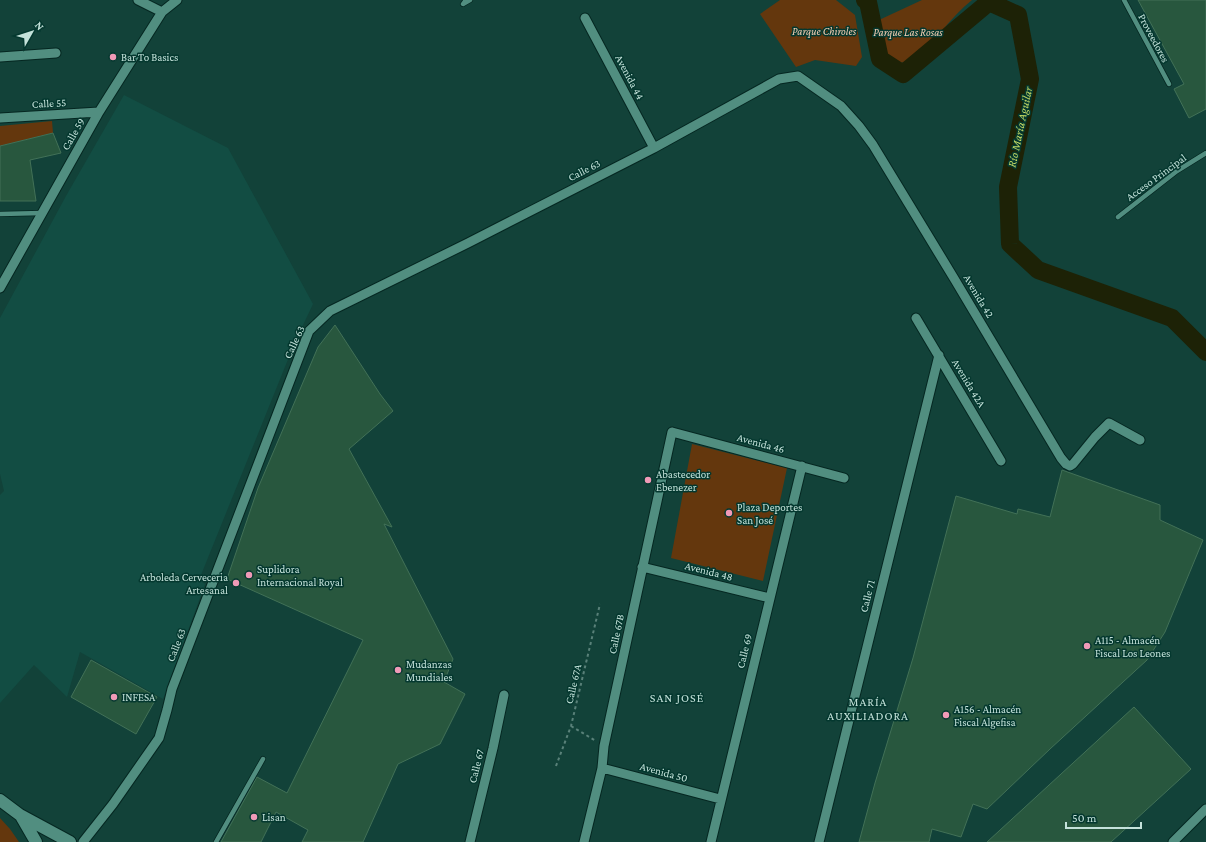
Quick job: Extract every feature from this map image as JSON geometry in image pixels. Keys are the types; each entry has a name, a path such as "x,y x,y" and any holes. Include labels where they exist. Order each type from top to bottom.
{"street":[{"path":"138,0 162,12"},
{"name":"Calle 59","path":"0,288 99,112 162,12 178,0"},
{"name":"Avenida 44","path":"585,18 654,148"},
{"path":"0,57 56,53"},
{"name":"Calle 63","path":"84,842 113,804 159,738 168,710 172,689 309,331 330,311 468,243 654,148 779,79 798,76"},
{"name":"Avenida 42","path":"798,76 841,106 850,114 864,132 955,280 1057,452 1066,464 1070,466 1073,464 1095,437 1109,423 1140,440"},
{"name":"Calle 55","path":"0,118 99,112"},
{"name":"Avenida 42A","path":"916,318 1001,461"},
{"name":"Calle 71","path":"819,842 939,356"},
{"name":"Avenida 46","path":"672,432 844,478"},
{"name":"Calle 67B","path":"584,842 602,768 604,746 672,432"},
{"name":"Calle 69","path":"711,842 720,799 802,466"},
{"name":"Avenida 48","path":"642,567 770,598"},
{"name":"Calle 67","path":"470,842 493,748 504,695"},
{"name":"Avenida 50","path":"602,768 720,799"},
{"path":"0,800 53,838 70,842"},
{"path":"1173,842 1206,809"},
{"path":"20,814 36,842"}],"lane":[{"path":"466,0 463,4 470,0"},
{"name":"Proveedores","path":"1124,0 1169,84"},
{"name":"Acceso Principal","path":"1118,217 1177,171 1206,153"},
{"path":"0,214 42,213"},
{"path":"216,842 263,759"}],"path":[{"name":"Calle 67A","path":"556,766 571,726 600,604"},
{"path":"571,726 604,746"}],"shaded area":[{"path":"124,95 228,148 313,304 295,342 199,580 205,584 163,699 80,652 67,697 34,665 0,703 0,495 4,491 0,474 0,318 66,196"}],"green space":[{"name":"Parque Chiroles","path":"780,0 836,0 855,15 862,57 856,66 815,60 796,67 760,14"},
{"name":"Parque Las Rosas","path":"922,0 972,0 957,13 923,51 912,59 901,63 886,57 879,20"},
{"path":"52,121 53,133 0,146 0,126"},
{"name":"Plaza Deportes San José","path":"692,444 787,468 763,581 671,558"},
{"path":"0,818 10,829 19,842 0,842"}],"building":[{"path":"1138,0 1206,0 1206,109 1189,118 1174,89 1184,84"},
{"path":"53,133 61,153 30,160 36,201 0,201 0,146"},
{"name":"Mudanzas Mundiales","path":"335,325 380,394 393,411 349,449 392,527 384,524 453,659 444,682 465,694 440,744 398,764 363,842 302,842 308,830 276,812 261,842 221,842 257,777 287,793 363,640 227,579 258,488 318,347"},
{"path":"1062,470 1160,505 1160,520 1203,540 1165,632 1147,660 987,809 973,804 961,837 932,829 929,842 859,842 875,783 913,658 956,496 1017,514 1018,509 1050,517"},
{"name":"INFESA","path":"91,660 157,697 136,734 71,697"},
{"path":"1134,707 1191,769 1111,842 987,842"}],"waterway":[{"name":"Río María Aguilar","path":"865,0 868,2 880,59 903,74 989,2 1018,15 1030,79 1008,187 1010,244 1038,270 1172,318 1206,352"}],"place":[{"name":"Bar To Basics","path":"113,57"},
{"name":"Abastecedor Ebenezer","path":"648,480"},
{"name":"Plaza Deportes San José","path":"729,513"},
{"name":"Suplidora Internacional Royal","path":"249,575"},
{"name":"Arboleda Cerveceria Artesanal","path":"236,583"},
{"name":"A115 - Almacén Fiscal Los Leones","path":"1087,646"},
{"name":"Mudanzas Mundiales","path":"398,670"},
{"name":"INFESA","path":"114,697"},
{"name":"A156 - Almacén Fiscal Algefisa","path":"946,715"},
{"name":"Lisan","path":"254,817"}],"district":[{"name":"SAN JOSÉ","path":"677,698"},
{"name":"MARÍA AUXILIADORA","path":"868,709"}]}
